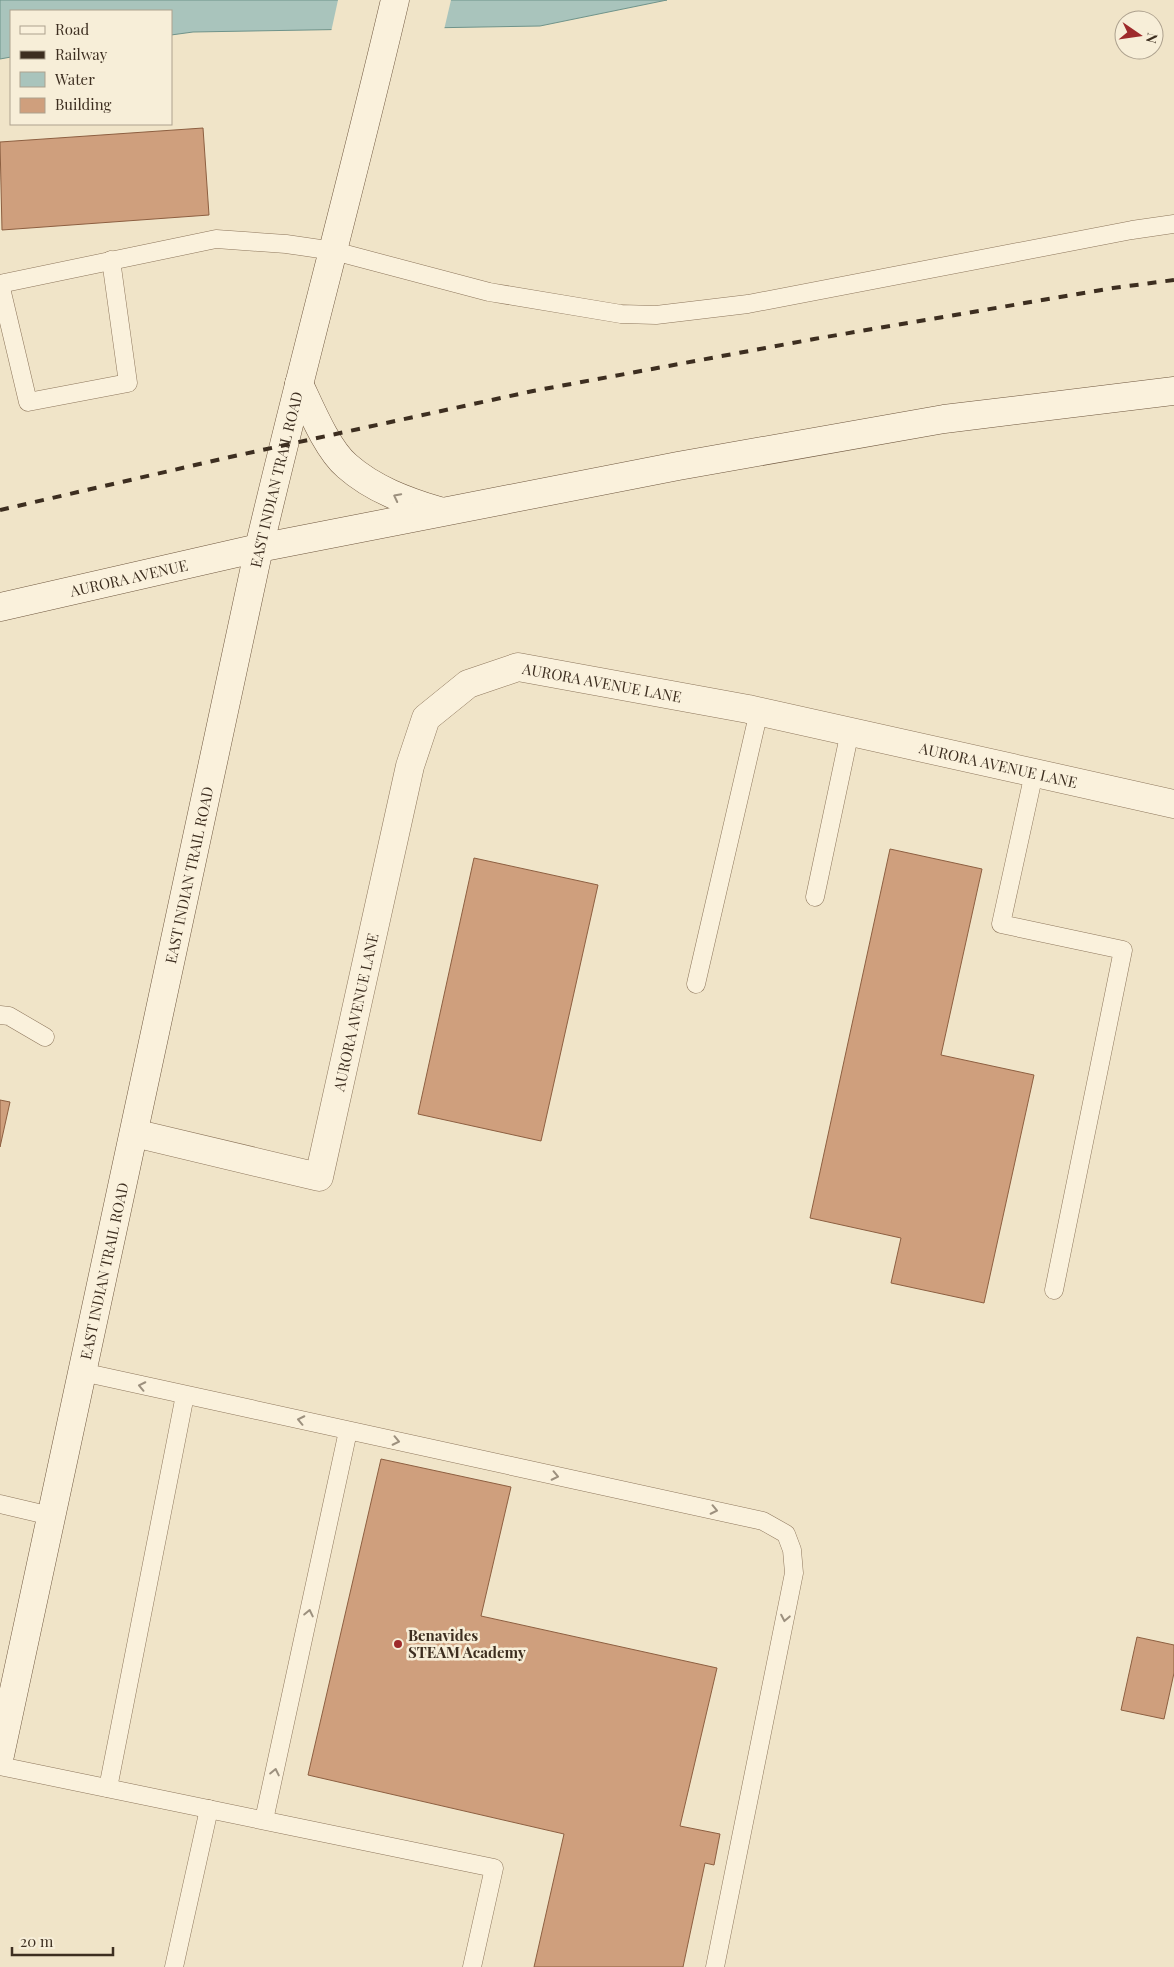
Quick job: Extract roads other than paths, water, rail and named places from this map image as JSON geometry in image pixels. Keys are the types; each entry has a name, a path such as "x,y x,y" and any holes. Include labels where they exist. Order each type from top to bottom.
{"main road":[{"name":"EAST INDIAN TRAIL ROAD","path":"0,1755 258,548 365,127 395,0"},
{"path":"299,384 324,436 346,465 368,482 402,500 443,512"},
{"name":"AURORA AVENUE","path":"0,608 258,548 678,466 944,419 1174,391"},
{"name":"AURORA AVENUE LANE","path":"134,1133 319,1177 410,766 426,718 468,684 518,667 759,711 1174,804"}],"lane":[{"path":"111,260 128,383 28,402 0,284 111,260 216,238 334,250 489,292 621,314 656,315 748,304 874,278 1132,230 1174,224"},
{"path":"696,984 759,711"},
{"path":"815,897 850,731"},
{"path":"1034,773 1001,924 1123,950 1054,1290"},
{"path":"0,1015 10,1016 45,1037"},
{"path":"82,1372 763,1520 786,1534 792,1550 794,1573 715,1967"},
{"path":"108,1788 185,1395"},
{"path":"264,1820 348,1431"},
{"path":"0,1504 51,1516"},
{"path":"0,1766 494,1868 472,1967"},
{"path":"174,1967 209,1809"}],"water":[{"path":"0,0 667,0 540,26 193,32 172,35 172,10 10,10 10,57 0,59"}],"railway":[{"path":"0,510 230,457 533,391 814,339 1113,288 1174,280"}],"place":[{"name":"Benavides STEAM Academy","path":"398,1644"}]}
